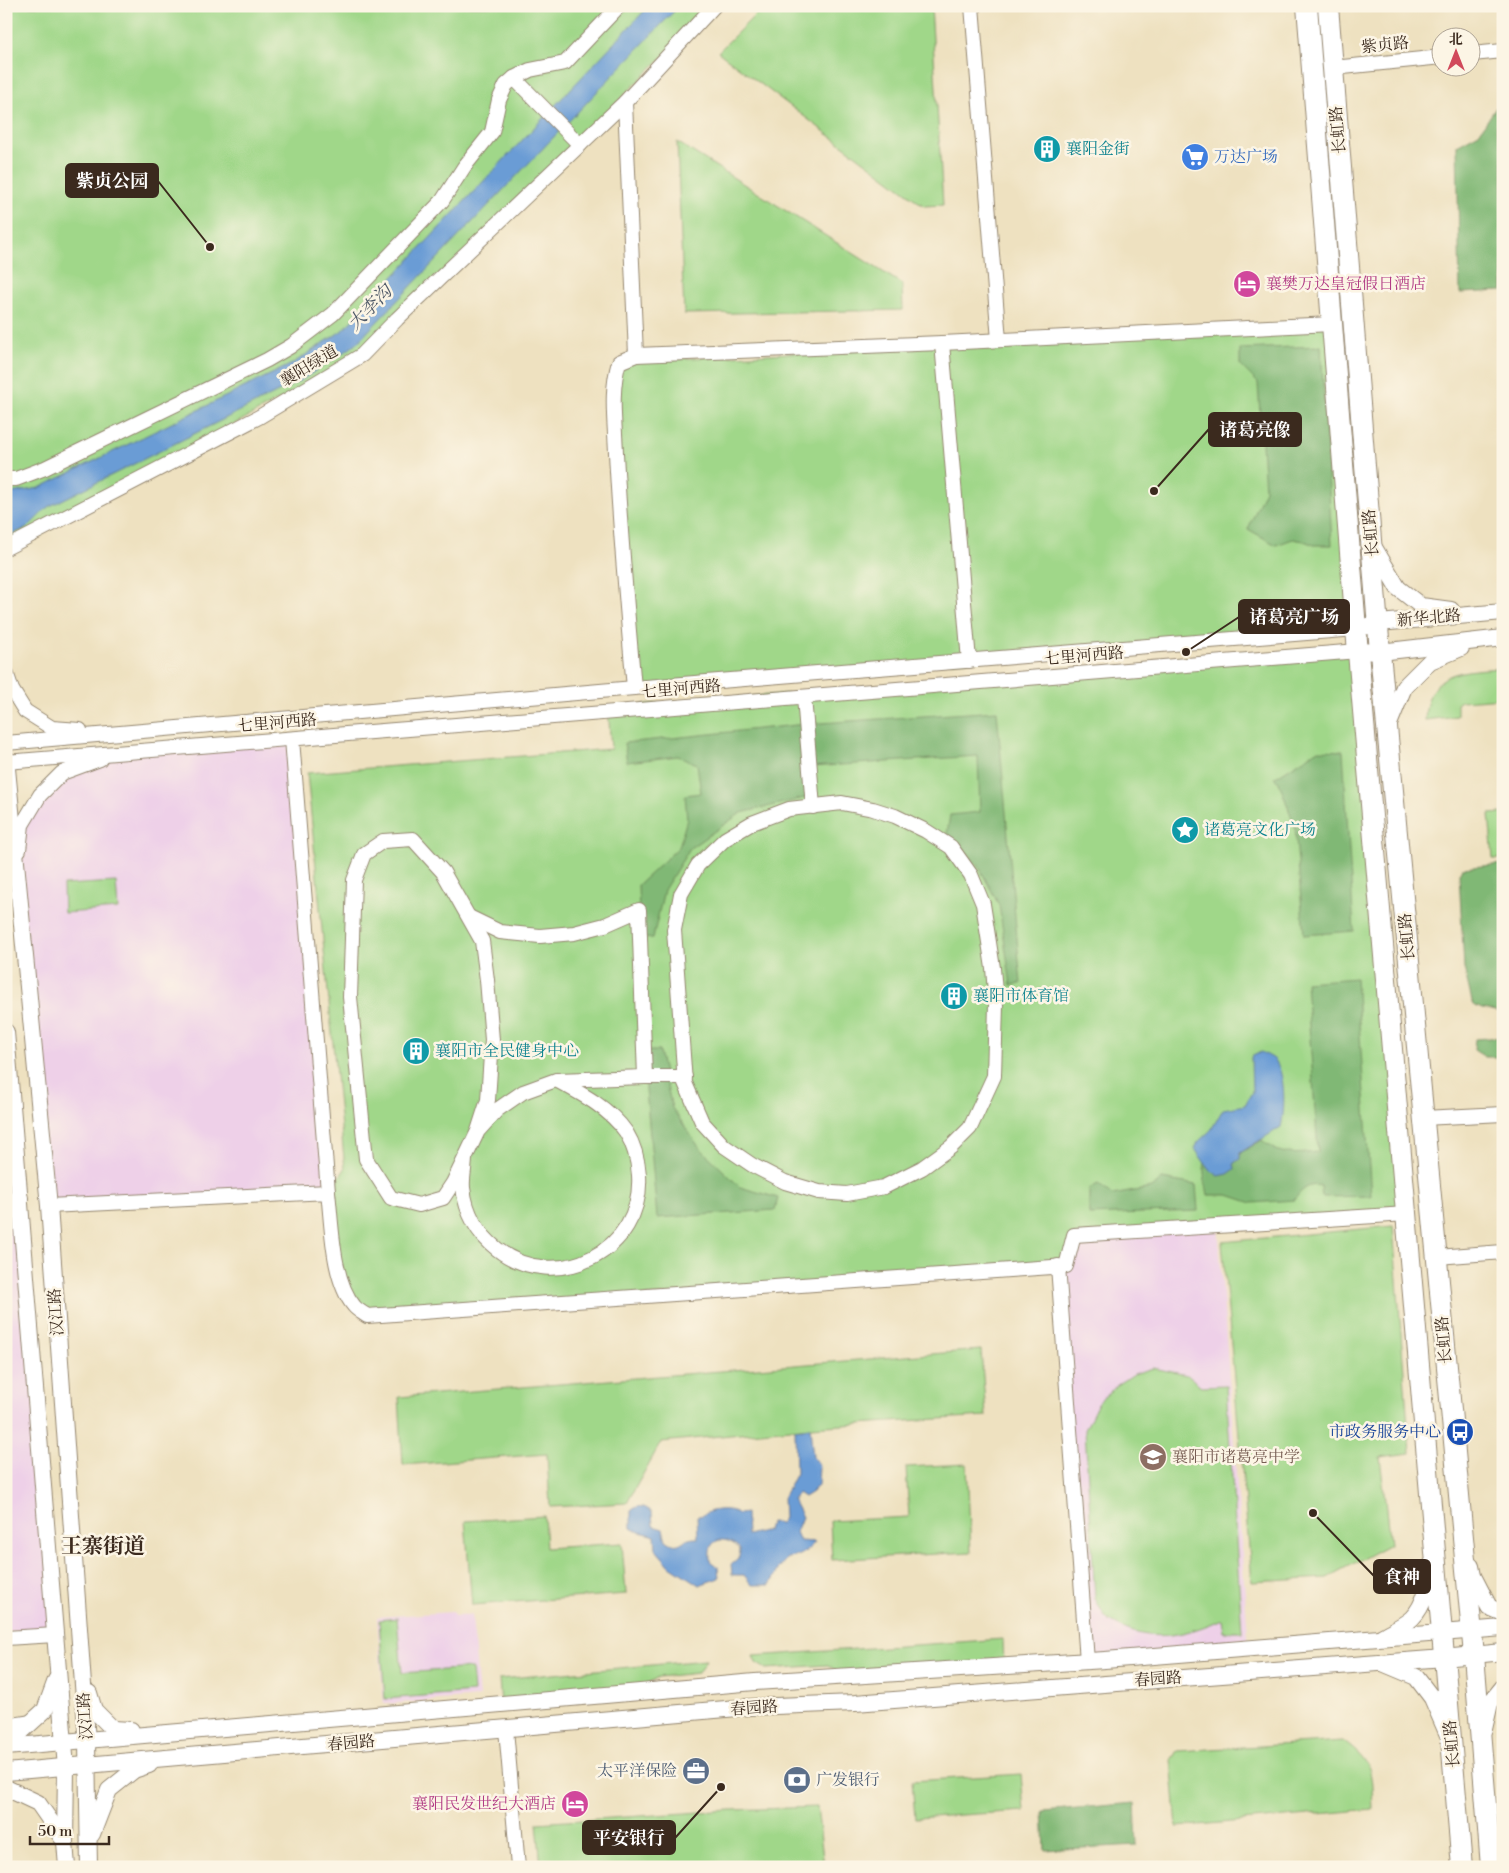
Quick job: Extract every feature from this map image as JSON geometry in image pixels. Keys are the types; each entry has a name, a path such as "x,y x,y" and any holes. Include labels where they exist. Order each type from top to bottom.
{"highway":[{"name":"长虹路","path":"1307,6 1356,629 1462,1867"},
{"name":"长虹路","path":"1328,6 1380,652 1472,1630 1491,1867"}],"main road":[{"path":"1372,544 1398,588 1422,606 1475,614"},
{"name":"新华北路","path":"1356,629 1379,623 1503,612"},
{"name":"新华北路","path":"1358,651 1380,652 1503,638"},
{"path":"1388,729 1404,687 1430,661 1478,641"},
{"name":"汉江路","path":"6,758 49,1206 89,1766 89,1867"},
{"name":"汉江路","path":"6,1032 13,1198 66,1768 65,1842 67,1867"},
{"path":"1461,1519 1473,1576 1488,1607 1503,1613"},
{"path":"1379,1638 1412,1618 1424,1598 1430,1576 1432,1520"},
{"name":"春园路","path":"6,1747 755,1682 1087,1661 1503,1628"},
{"name":"春园路","path":"6,1772 750,1707 855,1702 1503,1652"},
{"path":"1381,1662 1416,1677 1432,1698 1452,1744"},
{"path":"82,1669 94,1710 112,1729 169,1734"},
{"path":"6,1738 22,1730 45,1710 58,1673"},
{"path":"1481,1743 1490,1703 1503,1687"},
{"path":"88,1843 109,1790 134,1770 164,1759"},
{"path":"6,1788 38,1803 65,1842"}],"street":[{"path":"578,142 514,78 530,70 565,63 619,6"},
{"name":"襄阳绿道","path":"6,548 259,416 362,355 578,142 625,102 714,6"},
{"path":"972,6 999,340"},
{"path":"1482,53 1503,51"},
{"name":"紫贞路","path":"1333,68 1432,58"},
{"name":"襄阳绿道","path":"6,479 16,478 45,468 267,360 334,314 442,201 464,167 492,132 499,100 506,85 514,78"},
{"path":"625,102 636,355"},
{"path":"1503,132 1503,137"},
{"path":"634,688 619,510 614,376 619,362 636,355 942,343 1332,324"},
{"path":"942,343 969,661"},
{"name":"七里河西路","path":"6,743 634,688 1356,629"},
{"name":"七里河西路","path":"6,762 1358,651"},
{"path":"6,672 12,690 25,711 52,728 115,734"},
{"path":"804,697 813,807"},
{"path":"292,739 328,1192 336,1259 342,1287 354,1307 367,1316 1066,1266 1074,1235 1406,1214"},
{"path":"17,870 22,825 40,795 62,773 115,753"},
{"path":"842,804 873,809 895,816 926,831 951,847 971,875 983,904 996,1005 994,1076 970,1128 951,1147 922,1168 884,1187 847,1194 819,1192 785,1182 752,1165 724,1146 702,1122 685,1077 674,930 681,894 698,865 725,839 752,823 789,809 842,804"},
{"path":"413,839 443,872 482,941 492,1040 488,1100 478,1131 453,1183 443,1198 419,1205 391,1198 366,1158 350,997 354,880 364,854 383,841 413,839"},
{"path":"468,917 500,932 540,936 574,933 597,927 638,910 645,1077"},
{"path":"478,1131 497,1110 523,1092 556,1080 685,1077"},
{"path":"465,1158 463,1186 470,1215 485,1239 508,1257 535,1267 565,1268 592,1258 616,1241 632,1217 639,1189 638,1160 626,1133 606,1111 588,1097 556,1080"},
{"path":"1423,1118 1503,1114"},
{"path":"49,1206 328,1192"},
{"path":"1436,1257 1503,1252"},
{"path":"1058,1266 1087,1661"},
{"path":"6,1638 55,1635"},
{"path":"6,1726 32,1722"},
{"path":"506,1729 518,1867"}],"shaded area":[{"path":"292,739 328,1192 49,1206 17,870 22,825 62,773 115,753"},
{"path":"6,1032 55,1627 6,1632"},
{"name":"襄阳市诸葛亮中学","path":"1218,1226 1249,1649 1087,1661 1058,1266 1074,1235"},
{"path":"453,1612 454,1616 472,1615 479,1697 384,1704 377,1617"}],"green space":[{"path":"6,6 714,6 362,355 6,548"},
{"path":"764,6 931,6 943,205 924,206 718,52"},
{"path":"1503,97 1503,291 1460,293 1457,145 1479,133"},
{"path":"677,142 902,284 903,310 684,314"},
{"path":"1332,324 1356,629 634,688 619,510 619,362"},
{"path":"1321,346 1332,545 1314,545 1293,539 1276,545 1248,529 1265,490 1258,383 1240,365 1240,349"},
{"path":"1358,651 1407,1214 1074,1235 1066,1266 367,1316 342,1287 328,1192 345,1169 307,773 611,749 608,707"},
{"path":"1503,668 1503,698 1461,701 1457,704 1457,716 1425,720 1427,703 1432,691 1449,676 1474,670"},
{"path":"997,711 1021,984 1011,985 999,905 978,865 947,834 950,815 980,812 978,756 810,767 813,796 741,813 690,848 664,890 653,938 640,939 638,885 679,847 687,819 685,795 701,793 697,764 678,756 627,762 624,743 806,724"},
{"path":"1318,750 1343,751 1354,931 1304,935 1295,827 1279,782 1274,778"},
{"path":"1503,813 1503,859 1493,859 1489,814"},
{"path":"1503,864 1503,1012 1482,1009 1473,1005 1464,968 1459,874 1462,868"},
{"path":"116,882 118,909 64,913 63,885"},
{"path":"1356,978 1371,1196 1322,1197 1321,1186 1316,1185 1306,1188 1294,1200 1252,1203 1228,1195 1208,1195 1204,1175 1205,1163 1209,1169 1234,1163 1240,1153 1262,1140 1281,1152 1294,1154 1318,1152 1306,982"},
{"path":"1503,1037 1503,1057 1485,1057 1474,1050 1475,1039"},
{"path":"645,1051 659,1051 672,1108 699,1147 740,1187 778,1198 775,1210 657,1218 645,1077"},
{"path":"1162,1179 1196,1185 1198,1211 1089,1215 1089,1189 1098,1184 1112,1195 1152,1188"},
{"path":"1393,1226 1410,1453 1380,1457 1390,1544 1327,1578 1252,1582 1222,1242"},
{"path":"981,1350 986,1416 810,1427 661,1442 627,1503 550,1507 547,1454 403,1465 399,1397"},
{"path":"1153,1368 1187,1375 1201,1386 1226,1385 1242,1632 1224,1632 1222,1619 1184,1633 1158,1636 1145,1635 1119,1626 1106,1618 1095,1598 1085,1430 1098,1403 1116,1386 1134,1374"},
{"path":"967,1464 971,1552 832,1560 830,1521 909,1517 906,1467"},
{"path":"544,1516 546,1548 622,1543 626,1594 472,1605 465,1521"},
{"path":"397,1618 402,1673 472,1668 474,1692 385,1699 379,1620"},
{"path":"1003,1639 1004,1666 845,1676 828,1665 766,1669 756,1663 753,1656"},
{"path":"706,1660 698,1673 658,1677 631,1693 501,1704 499,1679"},
{"path":"1343,1741 1366,1763 1371,1778 1373,1809 1177,1827 1171,1760 1177,1751"},
{"path":"1021,1774 1024,1811 915,1818 912,1781"},
{"path":"1135,1803 1137,1845 1045,1850 1043,1811"},
{"path":"817,1807 824,1866 541,1867 537,1823 731,1810"}],"water":[{"name":"大李沟","path":"649,6 679,6 355,345 300,381 48,507 27,528 6,537 6,494 39,488 292,364 343,330"},
{"path":"1261,1052 1275,1060 1279,1067 1283,1084 1284,1103 1281,1127 1240,1153 1240,1159 1234,1163 1235,1169 1228,1174 1219,1176 1209,1169 1195,1149 1198,1142 1211,1130 1223,1109 1245,1105 1252,1092 1251,1057"},
{"path":"810,1427 813,1457 819,1466 818,1485 804,1497 798,1493 793,1500 802,1517 796,1532 800,1541 815,1542 803,1553 787,1558 770,1585 752,1585 744,1575 732,1575 731,1564 738,1558 740,1549 730,1542 718,1540 711,1547 710,1561 718,1567 719,1578 699,1585 670,1566 656,1550 655,1536 631,1528 631,1511 639,1507 644,1507 652,1512 653,1526 663,1529 666,1540 673,1544 698,1538 697,1516 712,1511 726,1510 739,1514 746,1513 747,1535 768,1530 771,1522 781,1523 784,1518 783,1498 796,1473 795,1429"}],"place":[{"name":"襄阳金街","path":"1047,149"},
{"name":"万达广场","path":"1195,157"},
{"name":"紫贞公园","path":"210,247"},
{"name":"襄樊万达皇冠假日酒店","path":"1247,284"},
{"name":"诸葛亮像","path":"1154,491"},
{"name":"诸葛亮广场","path":"1186,652"},
{"name":"诸葛亮文化广场","path":"1185,830"},
{"name":"襄阳市体育馆","path":"954,996"},
{"name":"襄阳市全民健身中心","path":"416,1051"},
{"name":"市政务服务中心","path":"1460,1432"},
{"name":"襄阳市诸葛亮中学","path":"1153,1457"},
{"name":"食神","path":"1313,1513"},
{"name":"太平洋保险","path":"696,1771"},
{"name":"广发银行","path":"797,1780"},
{"name":"平安银行","path":"721,1787"},
{"name":"襄阳民发世纪大酒店","path":"575,1804"}],"district":[{"name":"王寨街道","path":"103,1547"}]}
